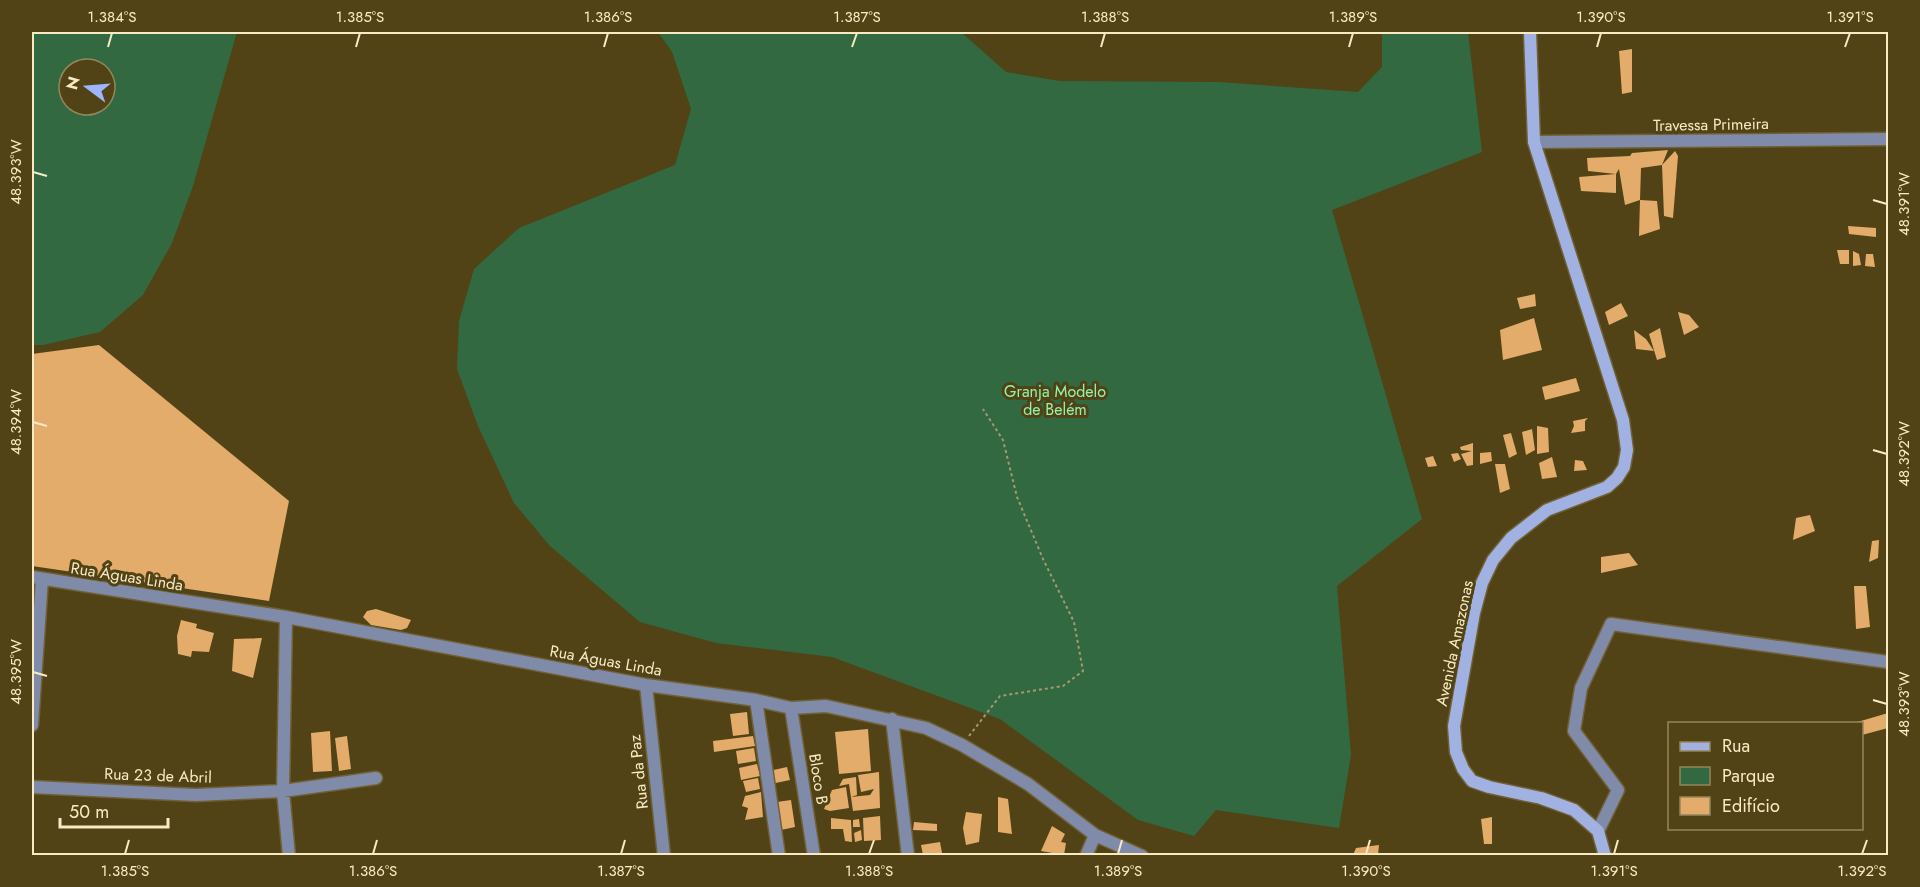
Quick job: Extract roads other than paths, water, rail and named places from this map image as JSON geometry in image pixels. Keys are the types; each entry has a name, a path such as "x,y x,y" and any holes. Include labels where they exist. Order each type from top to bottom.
{"street":[{"name":"Avenida Amazonas","path":"1530,32 1534,142 1623,420 1627,450 1624,467 1607,487 1547,510 1511,538 1493,560 1482,583 1474,613 1454,726 1455,752 1463,770 1472,781 1541,798 1574,810 1598,831"},
{"name":"Travessa Primeira","path":"1534,142 1888,139"},
{"path":"32,725 37,578"},
{"name":"Rua Águas Linda","path":"37,578 286,617 646,685 756,700 790,708 826,706 892,719 926,728 962,745 1028,784 1095,835 1142,855"},
{"path":"286,617 283,791 289,855"},
{"path":"1605,855 1598,831 1618,790 1574,731 1581,687 1611,624 1888,662"},
{"name":"Rua da Paz","path":"646,685 664,855"},
{"path":"756,700 779,855"},
{"name":"Bloco B","path":"790,708 814,855"},
{"path":"892,719 908,855"},
{"name":"Rua 23 de Abril","path":"32,787 196,795 283,791 376,778"},
{"path":"1086,855 1095,835"}],"park label":[{"name":"Granja Modelo de Belém","path":"1055,400"}]}
